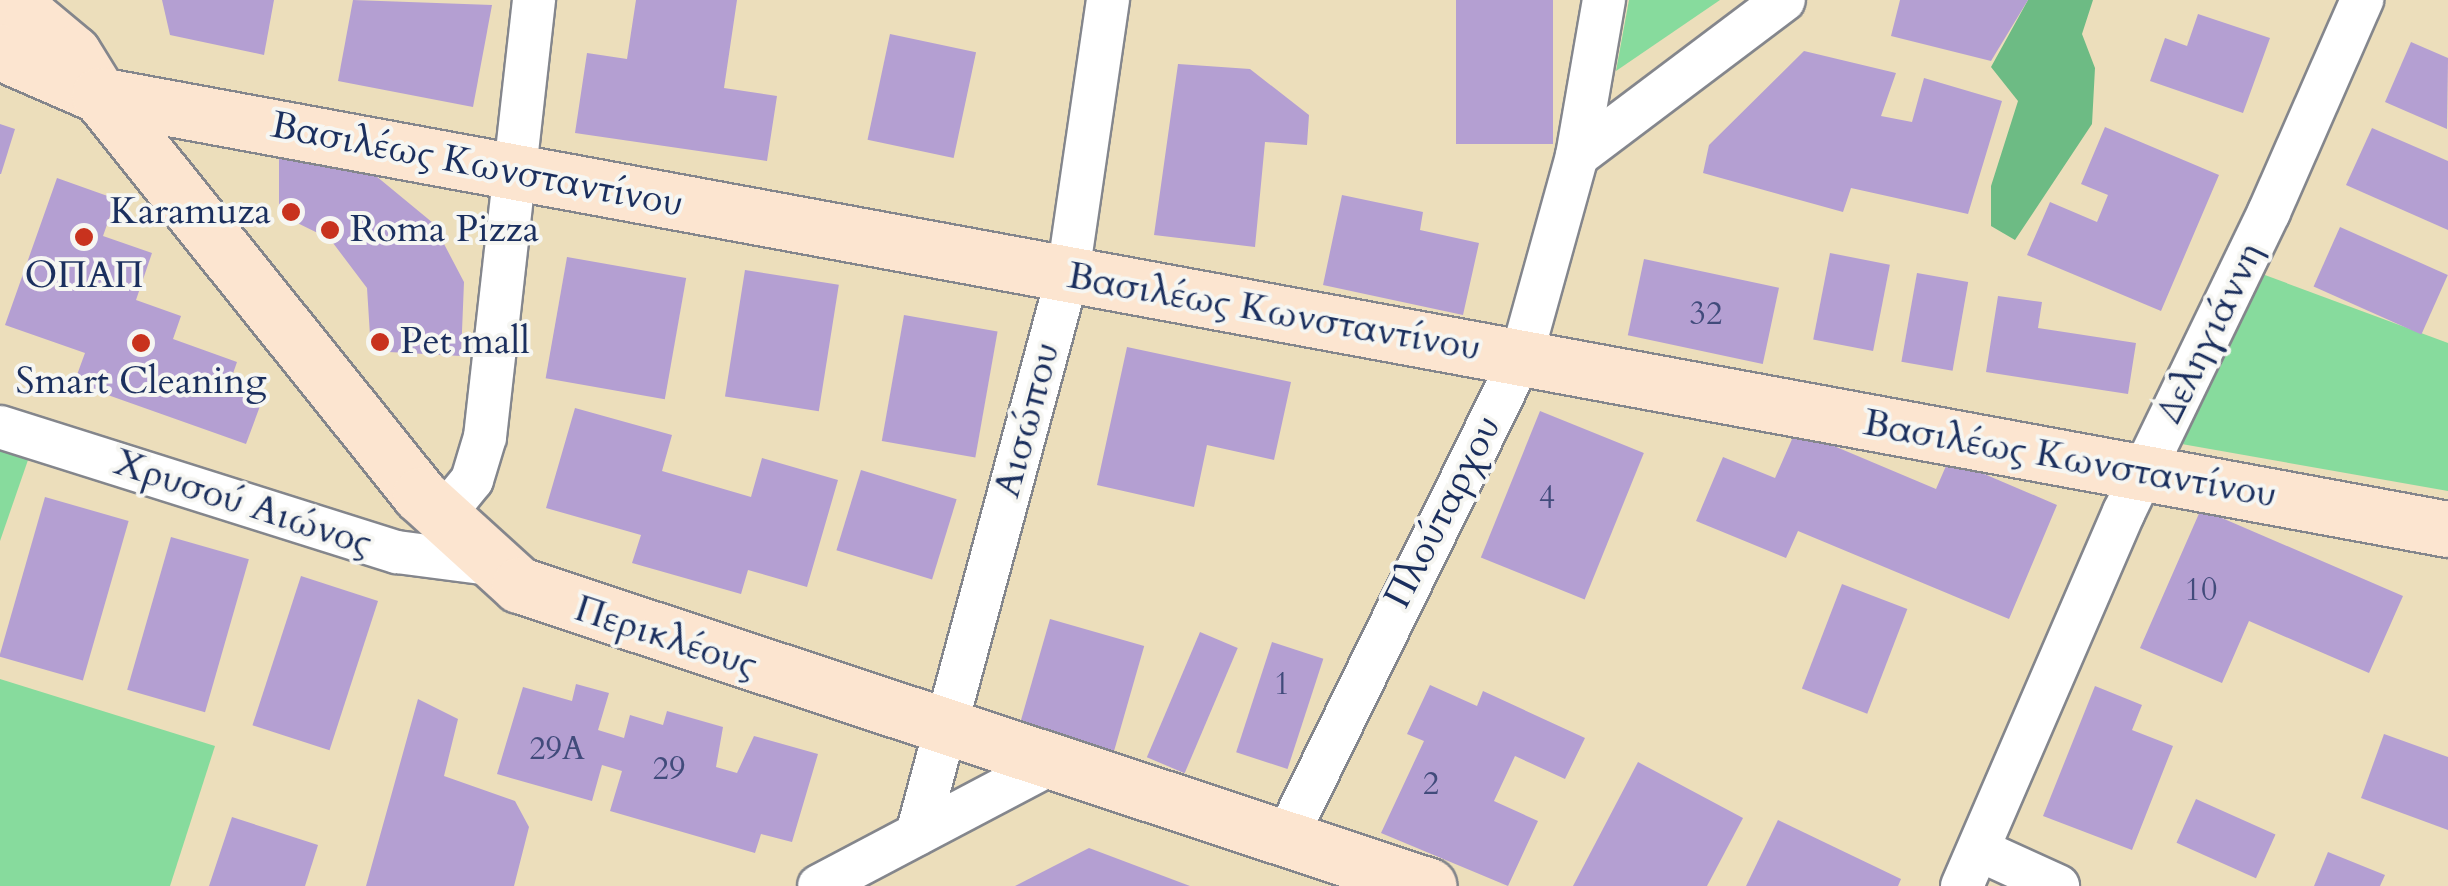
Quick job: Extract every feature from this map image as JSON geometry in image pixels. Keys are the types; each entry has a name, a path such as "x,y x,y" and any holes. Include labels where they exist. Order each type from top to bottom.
{"street":[{"path":"62,0 86,74"},
{"path":"441,518 472,480 485,438 510,172 534,0"},
{"name":"Αισώπου","path":"918,834 1068,274 1108,0"},
{"name":"Πλούταρχου","path":"1287,836 1520,358 1578,156 1604,0"},
{"path":"1578,156 1784,0"},
{"name":"Δεληγιάννη","path":"1970,868 2142,472 2269,212 2362,0"},
{"name":"Περικλέους","path":"0,4 32,19 86,74 441,518 489,564 558,603 1287,836 1429,886"},
{"path":"0,52 86,74"},
{"name":"Βασιλέως Κωνσταντίνου","path":"86,74 510,172 2448,529"},
{"name":"Χρυσού Αιώνος","path":"0,427 397,552 489,564"},
{"path":"818,886 1054,762"},
{"path":"1970,868 2058,886"}],"green space":[{"path":"1629,0 1720,0 1616,71"},
{"path":"2028,0 2093,0 2082,34 2095,68 2092,124 2015,240 1991,226 1991,186 2018,101 1991,67"},
{"path":"2254,271 2448,343 2448,491 2176,443"},
{"path":"0,450 28,460 0,541"},
{"path":"0,679 215,746 170,886 0,886"}],"building":[{"path":"162,0 274,0 264,55 170,35"},
{"path":"353,0 492,5 473,107 338,81"},
{"path":"636,0 737,0 724,88 777,96 767,161 575,133 587,53 627,59"},
{"path":"1456,0 1553,0 1553,144 1456,144"},
{"path":"1900,0 2028,0 1991,61 1891,36"},
{"path":"2198,14 2270,38 2243,113 2150,81 2165,38 2187,46"},
{"path":"890,34 976,52 954,158 868,140"},
{"path":"2411,42 2448,58 2447,129 2385,102"},
{"path":"1804,51 1896,73 1881,116 1912,122 1924,78 2002,101 1968,214 1851,188 1843,212 1703,173 1709,145"},
{"path":"1178,64 1250,69 1309,115 1307,145 1265,142 1255,247 1154,235"},
{"path":"0,124 15,129 1,174 0,174"},
{"path":"2105,127 2219,175 2161,311 2027,255 2050,202 2097,222 2108,195 2081,184"},
{"path":"2372,128 2448,161 2448,230 2346,185"},
{"path":"279,155 370,171 433,223 464,282 461,356 371,351 367,288 330,239 279,214"},
{"path":"57,178 116,199 103,236 152,253 136,300 181,316 173,339 237,362 229,385 263,398 246,444 74,383 85,353 5,325"},
{"path":"1342,195 1423,212 1420,230 1479,243 1463,315 1323,285"},
{"path":"2340,227 2448,275 2421,334 2314,286"},
{"path":"1830,253 1890,265 1873,351 1813,339"},
{"path":"567,257 686,278 665,399 546,378"},
{"path":"1644,259 1779,288 1763,364 1628,335"},
{"path":"745,270 839,285 819,411 725,396"},
{"path":"1917,273 1968,282 1953,371 1901,362"},
{"path":"1998,296 2042,302 2038,328 2136,343 2128,394 1986,372"},
{"path":"904,315 998,331 975,458 882,441"},
{"path":"1127,347 1291,382 1274,460 1207,445 1194,507 1097,485"},
{"path":"575,408 672,435 662,471 751,497 762,458 838,480 807,587 748,570 741,594 632,563 641,535 546,508"},
{"path":"1540,411 1644,453 1585,599 1481,557"},
{"path":"1796,430 1936,489 1949,459 2057,505 2009,619 1798,531 1786,558 1696,521 1723,457 1775,478"},
{"path":"861,470 957,499 932,580 836,550"},
{"path":"45,497 129,521 83,681 0,657"},
{"path":"2201,509 2403,596 2369,673 2249,621 2222,683 2140,648"},
{"path":"171,537 249,559 205,712 127,690"},
{"path":"301,576 378,601 330,750 252,725"},
{"path":"1842,584 1907,609 1867,714 1802,689"},
{"path":"1050,619 1144,646 1111,761 1017,734"},
{"path":"1200,632 1238,648 1185,773 1147,757"},
{"path":"1272,642 1323,659 1288,769 1236,752"},
{"path":"576,684 609,693 598,730 624,738 630,715 663,725 667,711 723,727 716,767 737,773 754,736 818,754 792,842 761,834 755,853 610,811 622,771 602,765 592,801 497,774 523,687 572,701"},
{"path":"1430,685 1477,706 1483,691 1585,738 1565,779 1515,756 1494,801 1538,821 1508,886 1381,833 1424,741 1407,734"},
{"path":"2095,686 2142,705 2132,730 2173,746 2132,850 2043,816"},
{"path":"418,699 458,719 444,776 515,801 529,827 514,886 366,886"},
{"path":"2384,734 2448,757 2448,830 2361,798"},
{"path":"1638,762 1743,818 1707,886 1573,886"},
{"path":"2196,799 2275,834 2256,878 2176,843"},
{"path":"232,817 318,845 305,886 209,886"},
{"path":"1778,820 1901,879 1898,886 1746,886"},
{"path":"1089,848 1190,886 1015,886"},
{"path":"2328,852 2385,875 2380,886 2314,886"}],"place":[{"name":"Karamuza","path":"291,212"},
{"name":"Roma Pizza","path":"330,230"},
{"name":"ΟΠΑΠ","path":"84,237"},
{"name":"Pet mall","path":"380,342"},
{"name":"Smart Cleaning","path":"141,343"}]}
